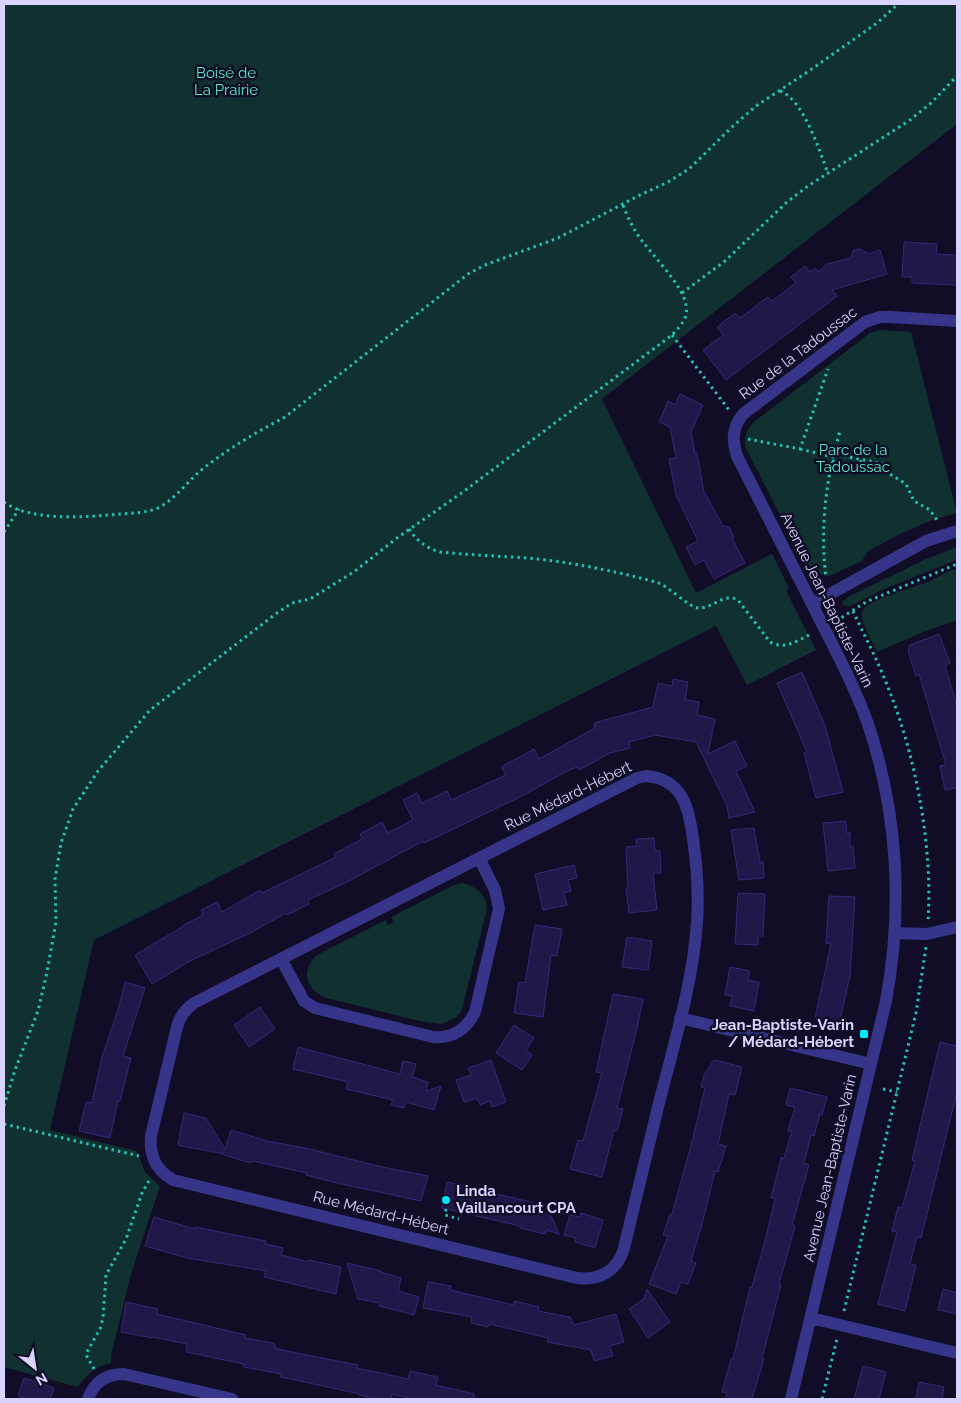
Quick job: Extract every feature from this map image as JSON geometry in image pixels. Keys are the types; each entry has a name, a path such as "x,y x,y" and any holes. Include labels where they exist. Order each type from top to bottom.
{"street":[{"name":"Rue de la Tadoussac","path":"739,438 737,422 743,414 865,322 880,317 957,321"},
{"name":"Avenue Jean-Baptiste-Varin","path":"739,438 736,456 848,676 865,717 877,757 888,806 896,883 895,934 888,992 791,1399"},
{"path":"812,604 926,541 957,531"},
{"name":"Rue Médard-Hébert","path":"654,777 670,782 680,794 688,812 698,886 695,944 680,1018 622,1255 612,1269 595,1278 577,1278 173,1180 158,1169 150,1145 152,1130 177,1027 182,1014 194,1003 479,858 637,778 654,777"},
{"path":"282,959 304,1001 315,1008 433,1037 455,1034 467,1025 475,1012 498,917 497,897 479,858"},
{"path":"895,934 927,934 957,927"},
{"path":"680,1018 871,1064"},
{"path":"811,1318 957,1353"},
{"path":"88,1399 100,1381 115,1374 124,1374 232,1399"}],"path":[{"path":"4,502 30,513 63,517 97,517 156,509 169,501 202,469 254,433 285,417 468,274 485,265 558,238 668,182 689,169 756,106 877,23 898,4"},
{"path":"682,293 724,261 787,202 910,120 931,103 957,76"},
{"path":"780,91 798,105 810,127 828,174"},
{"path":"4,1106 15,1070 38,1011 56,922 55,879 61,843 73,809 98,771 150,710 277,612 292,603 310,599 355,571 672,335 684,322 687,306 682,293 642,241 628,219 623,205"},
{"path":"672,335 730,411"},
{"path":"800,450 830,364"},
{"path":"826,578 822,536 823,517 833,457 840,431"},
{"path":"739,438 833,457 862,458 884,464 881,471"},
{"path":"833,457 860,468 890,474 906,484 914,501 930,510 937,520"},
{"path":"860,468 862,458"},
{"path":"4,532 18,509"},
{"path":"409,529 419,542 430,549 477,556 528,558 594,568 659,583 697,608 706,607 725,598 732,597 738,600 770,642 776,645 785,646 810,634"},
{"path":"840,618 878,597 957,564"},
{"name":"Avenue Jean-Baptiste-Varin","path":"853,611 890,692 903,729 916,780 925,843 928,918"},
{"path":"844,1312 916,1012 926,948"},
{"path":"883,1088 897,1092"},
{"path":"4,1124 154,1161"},
{"path":"94,1370 86,1355 100,1329 103,1318 106,1275 126,1239 142,1193 150,1178"},
{"path":"446,1209 445,1215 459,1219"},
{"path":"822,1399 837,1338"}],"green space":[{"name":"Boisé de La Prairie","path":"4,4 957,4 957,124 602,399 696,593 772,554 789,588 786,591 816,650 747,685 716,626 94,940 50,1130 137,1151 145,1172 160,1186 131,1274 111,1356 111,1363 92,1371 78,1387 4,1367"},
{"name":"Parc de la Tadoussac","path":"880,330 911,332 957,513 930,521 900,534 868,551 862,561 834,574 828,576 818,574 815,576 807,568 746,448 746,433 755,421 870,333"},
{"path":"957,547 957,560 884,589 855,604 843,605 842,602 850,596 926,559"},
{"path":"952,570 957,570 957,620 877,652 863,621 862,612 865,607 892,594 928,582"},
{"path":"462,883 472,886 479,891 485,899 487,908 461,1012 455,1018 442,1024 424,1022 326,998 310,985 307,973 308,967 317,955 386,920 388,925 394,922 391,917 454,885"}],"building":[{"path":"904,242 937,244 936,254 957,255 957,285 912,283 912,277 902,277"},
{"path":"860,249 869,254 880,250 887,274 832,290 837,296 726,380 703,350 723,335 717,327 735,313 740,318 768,297 772,301 796,283 791,277 805,266 810,272 815,268 818,272 827,264 850,258 854,250"},
{"path":"680,394 703,405 691,432 704,493 723,526 729,527 734,537 732,538 745,563 714,579 704,560 695,565 686,547 698,541 676,495 669,459 676,458 670,427 659,422 668,401 675,405"},
{"path":"939,634 950,663 945,665 957,707 957,788 945,790 940,766 946,765 919,674 916,676 908,651 910,645"},
{"path":"802,672 825,726 843,792 816,798 804,753 807,752 777,683"},
{"path":"673,679 688,682 685,700 699,702 697,715 715,719 708,754 735,741 747,766 736,771 755,812 729,818 727,806 696,742 655,735 629,742 630,748 610,753 579,770 577,767 567,771 524,795 424,843 423,841 347,882 308,900 309,904 287,915 286,913 250,933 190,961 152,984 135,955 203,915 201,910 217,902 222,912 260,890 262,893 336,857 334,854 362,839 360,834 382,822 388,833 413,820 403,800 417,793 422,803 447,791 451,800 506,775 501,767 534,749 539,759 595,728 594,723 653,707 658,683 672,686"},
{"path":"846,821 847,833 850,832 850,847 853,846 855,868 828,871 823,823"},
{"path":"754,828 760,862 763,862 764,878 739,880 731,830"},
{"path":"654,838 655,851 660,851 661,873 653,873 657,910 629,913 626,888 628,888 626,847 637,846 636,839"},
{"path":"574,865 577,878 568,880 571,891 564,893 567,905 543,910 535,874"},
{"path":"738,893 765,894 763,936 758,936 758,945 735,944"},
{"path":"829,896 855,897 850,976 839,1024 815,1018 831,944 826,943"},
{"path":"535,925 562,929 557,956 551,955 543,1017 514,1013 519,982 525,983"},
{"path":"627,937 652,941 648,970 622,967"},
{"path":"730,967 750,971 748,980 759,982 754,1011 730,1006 732,996 725,995"},
{"path":"125,982 145,988 123,1056 131,1058 120,1101 118,1101 110,1138 79,1131 86,1102 92,1103 102,1057 118,1010"},
{"path":"613,994 643,999 617,1108 623,1109 617,1131 614,1130 602,1177 570,1169 578,1140 583,1141 602,1073 596,1072"},
{"path":"260,1007 275,1029 249,1047 234,1025"},
{"path":"514,1025 534,1038 526,1050 532,1055 522,1070 496,1053"},
{"path":"940,1042 957,1046 957,1092 921,1238 917,1237 910,1264 916,1265 905,1311 878,1304 897,1232 892,1231 898,1207 902,1208 915,1161 912,1160"},
{"path":"298,1047 400,1074 403,1061 416,1064 412,1077 428,1082 426,1091 441,1086 434,1110 406,1102 404,1108 391,1105 393,1100 346,1089 348,1082 293,1069"},
{"path":"491,1060 506,1102 492,1107 490,1101 480,1105 477,1098 464,1102 456,1080 471,1075 468,1068"},
{"path":"714,1060 742,1067 735,1095 729,1094 718,1144 726,1146 718,1172 715,1171 691,1261 696,1263 688,1284 681,1282 676,1294 649,1284 668,1236 663,1235 670,1214 672,1214 692,1142 705,1088 701,1087 704,1075"},
{"path":"790,1088 827,1097 814,1136 811,1135 804,1163 809,1165 792,1225 795,1226 779,1284 781,1285 762,1358 764,1359 752,1399 725,1399 727,1393 722,1392 731,1359 733,1359 750,1287 752,1287 765,1241 775,1199 771,1198 781,1158 784,1158 792,1131 788,1131 795,1107 786,1105"},
{"path":"184,1113 206,1118 225,1149 231,1130 267,1141 428,1176 421,1201 337,1183 306,1175 307,1173 252,1161 251,1163 224,1154 178,1145"},
{"path":"447,1182 547,1206 559,1234 546,1230 545,1234 520,1228 520,1226 442,1208"},
{"path":"581,1213 603,1220 595,1248 575,1242 576,1238 564,1235 570,1215 580,1217"},
{"path":"154,1217 195,1229 195,1227 266,1241 265,1244 283,1248 281,1255 341,1267 336,1294 264,1277 266,1271 187,1258 145,1246"},
{"path":"347,1263 401,1278 398,1291 419,1297 414,1315 379,1306 380,1303 358,1299"},
{"path":"428,1282 451,1286 450,1290 514,1305 515,1301 539,1307 538,1311 570,1317 574,1325 616,1314 624,1342 610,1346 613,1356 594,1361 591,1350 547,1342 548,1338 489,1324 488,1327 471,1323 472,1317 423,1308"},
{"path":"647,1289 670,1322 648,1338 629,1309 644,1299"},
{"path":"943,1289 957,1293 957,1314 938,1310"},
{"path":"126,1302 158,1309 157,1314 246,1335 245,1338 273,1343 277,1349 358,1365 357,1368 408,1379 410,1371 438,1377 436,1385 474,1394 474,1399 414,1399 392,1394 391,1399 378,1399 281,1377 281,1374 244,1367 244,1364 186,1352 187,1344 121,1332"},
{"path":"863,1366 886,1372 879,1399 854,1399"},
{"path":"24,1378 54,1388 50,1399 28,1399 18,1396"},
{"path":"919,1382 944,1387 942,1399 916,1399"}],"place":[{"name":"Jean-Baptiste-Varin / Médard-Hébert","path":"864,1034"},
{"name":"Linda Vaillancourt CPA","path":"446,1200"}]}
